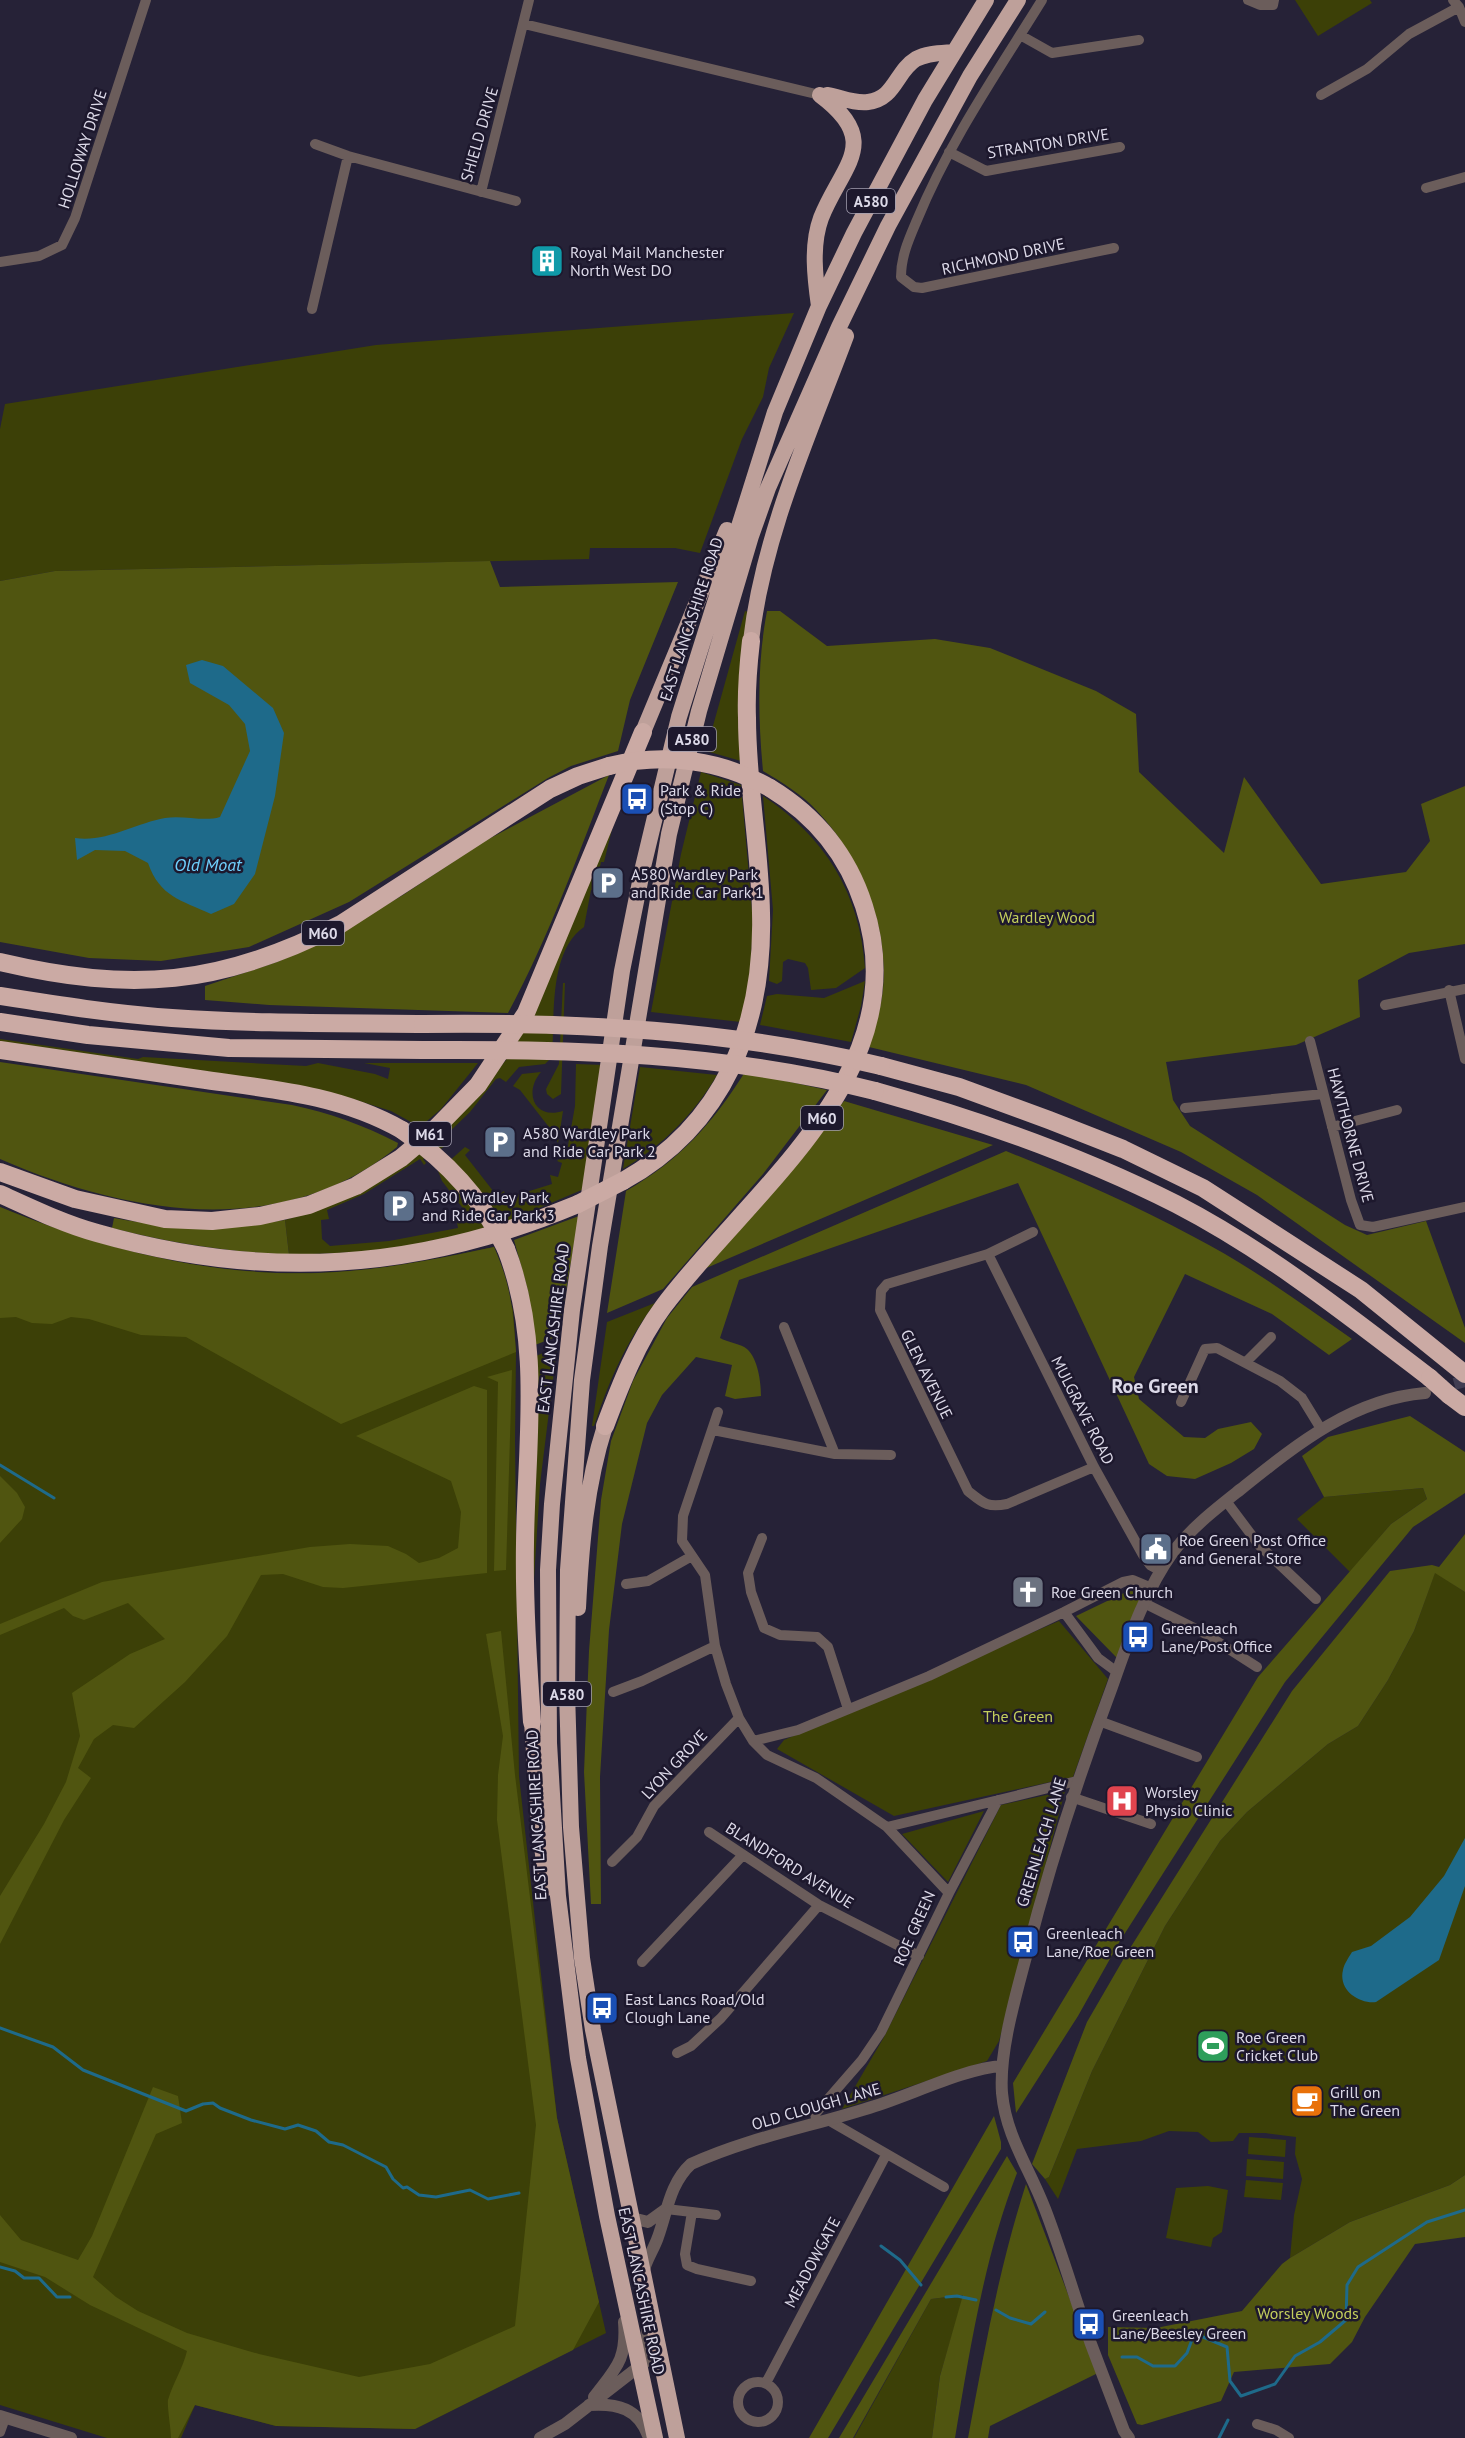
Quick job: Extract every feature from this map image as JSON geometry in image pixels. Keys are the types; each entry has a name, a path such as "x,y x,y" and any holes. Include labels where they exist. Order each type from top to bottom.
{"highway":[{"name":"EAST LANCASHIRE ROAD","path":"655,2438 622,2286 578,2058 565,1962 555,1852 549,1743 547,1630 552,1504 569,1332 621,977 643,867 678,717 775,412 819,306 891,161 953,52 986,0"},
{"name":"EAST LANCASHIRE ROAD","path":"677,2438 609,2115 587,1994 576,1893 568,1763 568,1570 582,1380 600,1246 669,834 699,711 751,536 768,489 839,327 888,226 970,76 1018,0"},
{"path":"820,95 857,102 875,101 889,92 915,60 930,55 953,52"},
{"path":"819,306 815,280 817,233 822,218 851,160 854,146 845,116 820,95"},
{"name":"A580","path":"751,641 771,538 888,226"},
{"name":"A580","path":"643,732 670,672 775,412"},
{"path":"0,1194 96,1233 180,1252 270,1264 388,1258 512,1229 578,1204 623,1181 670,1149 705,1113 718,1095 738,1057 751,1015 759,968 761,913 747,726 751,641"},
{"path":"670,672 671,748"},
{"name":"M61","path":"0,1172 75,1199 165,1219 212,1221 260,1216 309,1205 356,1186 401,1158 433,1131 478,1085 526,1013 643,732"},
{"name":"M60","path":"0,962 59,974 136,981 201,976 253,963 305,942 341,924 541,795 578,776 609,766 654,759 696,761 731,770 770,788 805,813 826,835 848,866 869,920 874,956 874,988 868,1027 853,1068 810,1135 704,1255 661,1310 636,1352 605,1426"},
{"path":"0,996 70,1007 170,1018 258,1022 594,1026 682,1032 801,1049 881,1066 959,1087 1049,1120 1123,1149 1203,1188 1361,1290 1462,1372"},
{"name":"M60","path":"0,1022 88,1035 229,1048 532,1049 669,1056 783,1071 875,1091 982,1122 1051,1147 1176,1204 1244,1244 1324,1297 1428,1386 1449,1395 1465,1407"},
{"path":"0,1050 295,1092 350,1106 402,1130 442,1161 465,1184 484,1208 506,1249 525,1313 530,1370 525,1544 532,1722 543,1860 555,1928 565,1962"},
{"path":"568,1763 584,1522 595,1460 605,1426"}],"street":[{"name":"HOLLOWAY DRIVE","path":"0,262 39,256 62,245 75,219 146,0"},
{"name":"SHIELD DRIVE","path":"315,144 348,156 481,192 529,0"},
{"path":"949,152 1042,0"},
{"path":"1248,0 1266,6 1273,5 1274,0"},
{"path":"1321,95 1367,69 1409,34 1456,4 1465,22"},
{"path":"524,24 820,95"},
{"path":"1020,35 1052,53 1139,40"},
{"path":"970,76 989,87"},
{"name":"STRANTON DRIVE","path":"949,152 986,171 1120,147"},
{"name":"RICHMOND DRIVE","path":"949,152 922,207 901,260 901,277 914,287 922,288 1114,248"},
{"path":"312,309 348,156"},
{"path":"1426,188 1465,177"},
{"path":"481,192 516,201"},
{"path":"1385,1005 1465,988"},
{"path":"1449,990 1465,1059"},
{"name":"HAWTHORNE DRIVE","path":"1310,1041 1351,1200 1360,1225 1373,1227 1465,1207"},
{"path":"1185,1108 1323,1094"},
{"path":"1332,1127 1397,1110"},
{"name":"GLEN AVENUE","path":"1033,1232 988,1254 887,1284 881,1291 880,1310 968,1491 992,1507 1007,1504 1094,1467"},
{"name":"MULGRAVE ROAD","path":"988,1254 1094,1467 1143,1555 1150,1565 1161,1571"},
{"path":"784,1327 835,1454"},
{"path":"1246,1362 1271,1337"},
{"path":"1181,1402 1205,1349 1217,1348 1280,1381 1302,1398 1321,1430"},
{"name":"GREENLEACH LANE","path":"1124,2436 1038,2190 1017,2151 1004,2108 1002,2066 1034,1924 1071,1797 1117,1672 1144,1604 1161,1571 1181,1542 1279,1459 1321,1430 1367,1406 1428,1386"},
{"name":"ROE GREEN","path":"718,1412 683,1516 682,1541 705,1575 715,1646 739,1718 753,1741 767,1755 816,1778 887,1827 950,1893 881,2032 862,2060 815,2114 822,2122"},
{"path":"712,1430 835,1454 891,1455"},
{"path":"1226,1502 1259,1545 1316,1599"},
{"path":"762,1538 748,1573 750,1592 764,1628 780,1635 817,1637 828,1647 848,1709"},
{"path":"626,1584 648,1581 692,1556"},
{"path":"753,1741 798,1730 929,1676 1123,1582 1133,1581 1152,1588"},
{"path":"1144,1604 1194,1627 1257,1667"},
{"path":"1064,1612 1098,1658 1117,1672"},
{"path":"613,1692 642,1681 715,1646"},
{"name":"LYON GROVE","path":"612,1862 637,1837 654,1806 739,1718"},
{"path":"1099,1721 1197,1757"},
{"path":"887,1827 1077,1781"},
{"path":"1071,1797 1151,1824"},
{"path":"950,1893 998,1800"},
{"name":"BLANDFORD AVENUE","path":"710,1832 742,1856 819,1905 919,1956"},
{"path":"642,1962 742,1856"},
{"path":"677,2053 691,2046 722,2018 819,1905"},
{"name":"OLD CLOUGH LANE","path":"640,2367 648,2354 643,2270 658,2239 674,2188 684,2170 691,2164 765,2137 888,2102 975,2072 1002,2066"},
{"path":"822,2122 944,2187"},
{"name":"MEADOWGATE","path":"766,2384 886,2155"},
{"path":"630,2213 636,2219 648,2222 666,2209 716,2215"},
{"path":"692,2212 685,2254 687,2265 751,2281"},
{"path":"588,2405 622,2358 625,2334 622,2286"},
{"path":"540,2438 565,2424 640,2367"},
{"path":"588,2405 614,2404 627,2409 639,2418 649,2438"},
{"path":"0,2432 2,2417 71,2438"},
{"path":"1257,2424 1276,2430 1289,2438"}],"green space":[{"path":"1295,0 1370,0 1372,3 1318,36"},
{"path":"794,313 769,368 763,397 742,439 700,553 675,548 590,548 589,559 55,571 0,581 0,429 5,404 376,345"},
{"path":"490,561 500,587 678,582 630,700 618,751 571,766 548,778 349,902 249,947 161,961 89,958 0,942 0,581 55,571"},
{"path":"745,611 748,612 741,761 706,751"},
{"name":"Wardley Wood","path":"767,611 780,611 827,646 935,639 990,648 1096,691 1136,714 1139,772 1224,853 1244,777 1321,884 1406,872 1430,841 1421,804 1465,786 1465,944 1409,953 1358,980 1360,1017 1296,1045 1166,1062 1173,1100 1190,1126 1345,1225 1367,1235 1426,1221 1465,1328 1465,1343 1257,1195 1181,1152 1026,1085 869,1047 881,1003 884,965 876,917 869,894 847,850 818,812 799,795 763,771 759,691 761,650"},
{"path":"701,772 741,785 753,922 750,980 741,1022 651,1012 681,854"},
{"path":"609,775 550,925 508,1013 269,1005 205,1000 205,986 277,962 321,943 403,895 483,842"},
{"path":"763,796 785,812 821,849 847,891 856,915 865,968 836,988 811,990 808,968 805,963 788,959 783,962 782,981 777,984 769,981 773,910"},
{"path":"614,821 604,862 601,862 595,891 591,890 584,927 572,938 564,952 559,969 554,1005 552,1057 545,1064 519,1067 506,1082 500,1078 496,1079 470,1112 442,1139 447,1145 423,1159 426,1163 424,1165 420,1159 364,1194 327,1210 329,1219 321,1220 322,1239 330,1246 389,1241 458,1228 456,1217 465,1211 442,1181 438,1171 465,1147 470,1150 465,1155 497,1196 504,1191 507,1198 552,1184 550,1175 558,1177 562,1163 557,1161 567,1151 575,1106 576,1064 604,1065 584,1189 506,1222 500,1210 479,1219 485,1229 413,1245 361,1252 289,1255 285,1220 305,1214 439,1137 479,1094 506,1060 538,999"},
{"path":"865,981 851,1042 760,1025 767,996 777,994 824,998"},
{"path":"563,983 565,983 561,1094 553,1099 547,1094 546,1089 559,1064"},
{"path":"0,1039 138,1059 143,1057 306,1066 318,1063 375,1074 388,1079 390,1068 364,1063 478,1063 441,1109 420,1127 391,1111 353,1099 0,1044"},
{"path":"0,1062 292,1105 346,1120 398,1143 397,1147 352,1177 304,1197 254,1207 202,1209 150,1204 99,1194 48,1178 0,1159"},
{"path":"640,1067 717,1075 698,1103 676,1128 651,1150 623,1169"},
{"path":"541,1072 533,1088 533,1096 535,1103 545,1112 563,1111 558,1143 552,1131 520,1090 513,1086 522,1074"},
{"path":"745,1072 827,1090 763,1174 663,1289 607,1313 626,1191 663,1167 693,1139 720,1108"},
{"path":"844,1101 993,1145 704,1269 782,1182"},
{"path":"1006,1151 1125,1202 1215,1248 1275,1285 1352,1339 1329,1355 1272,1314 1185,1274 1134,1377 1139,1399 1184,1437 1205,1438 1218,1429 1251,1422 1262,1434 1254,1449 1231,1463 1195,1479 1167,1476 1149,1464 1018,1183 739,1280 720,1338 742,1346 751,1353 758,1371 761,1396 735,1399 725,1396 732,1365 696,1357 662,1395 647,1423 622,1524 609,1630 600,1777 601,1904 591,1904 584,1772 589,1651 601,1500 611,1441 633,1381 667,1318 692,1287"},
{"path":"0,1207 84,1238 128,1250 215,1268 260,1272 350,1271 422,1261 494,1247 513,1310 516,1352 519,1776 557,2118 606,2333 415,2429 276,2426 195,2405 181,2438 107,2438 0,2405"},
{"path":"0,1207 84,1238 128,1250 215,1268 260,1272 350,1271 422,1261 494,1247 510,1298 516,1352 341,1424 186,1337 141,1335 89,1319 71,1317 52,1324 32,1323 16,1317 0,1318"},
{"path":"579,1216 558,1336 535,1345 528,1291 514,1240"},
{"path":"114,1218 178,1226 243,1225 285,1220 289,1255 222,1249 156,1238 112,1228"},
{"path":"655,1303 619,1362 594,1426 592,1426 607,1322"},
{"path":"557,1347 540,1484 533,1595 536,1356"},
{"path":"512,1370 506,1570 494,1571 498,1382 487,1377"},
{"path":"474,1386 487,1390 487,1573 343,1588 323,1587 283,1574 261,1575 227,1636 185,1682 134,1728 113,1725 94,1739 78,1768 91,1778 64,1820 0,1944 0,1896 44,1824 66,1782 80,1736 72,1693 130,1654 165,1639 128,1603 84,1620 73,1616 64,1608 0,1635 0,1624 102,1582 310,1547 350,1544 388,1546 419,1563 439,1558 458,1548 461,1512 451,1481 356,1436"},
{"path":"1410,1416 1465,1452 1465,1493 1413,1527 1285,1682 1120,1941 1078,2016 1016,2113 1013,2083 1258,1677 1391,1524 1427,1499 1423,1488 1324,1497 1302,1456 1328,1437"},
{"path":"0,1476 17,1493 25,1507 22,1519 0,1543"},
{"path":"1423,1488 1427,1499 1391,1524 1350,1572 1297,1519 1324,1497"},
{"path":"1465,1534 1465,1592 1435,1573 1414,1631 1388,1680 1358,1726 1328,1744 1247,1812 1220,1841 1165,1926 1092,2071 1049,2177 1045,2179 1032,2164 1087,2022 1127,1953 1292,1691 1390,1571 1432,1565 1439,1567"},
{"path":"1435,1572 1465,1592 1465,2175 1450,2185 1350,2222 1290,2258 1294,2215 1302,2179 1295,2154 1296,2137 1265,2133 1239,2133 1233,2141 1211,2142 1198,2132 1169,2131 1141,2141 1077,2149 1058,2199 1045,2179 1049,2177 1092,2071 1165,1926 1220,1841 1247,1812 1328,1744 1358,1726 1388,1680 1414,1631"},
{"path":"1128,1591 1144,1592 1117,1658 1076,1616"},
{"name":"The Green","path":"1059,1621 1108,1679 1073,1777 894,1816 777,1749 784,1740"},
{"path":"501,1631 515,1775 557,2118 599,2302 573,2350 415,2429 276,2426 195,2405 178,2438 171,2438 168,2400 187,2351 90,2305 45,2277 0,2262 0,2215 21,2240 78,2260 92,2236 153,2087 178,2096 182,2123 156,2134 93,2277 116,2297 138,2311 187,2333 259,2354 359,2377 430,2364 515,2326 536,2125 497,1820 498,1775 503,1736 486,1634"},
{"path":"1065,1791 999,2041 987,2061 842,2109 884,2037 1001,1805"},
{"path":"984,1811 948,1882 902,1834"},
{"path":"994,2116 1001,2149 828,2438 809,2438"},
{"path":"1249,2137 1286,2140 1285,2157 1248,2154"},
{"path":"1007,2156 1017,2173 1005,2205 987,2271 955,2438 932,2438 940,2376 963,2295 931,2299 853,2438 839,2438"},
{"path":"1247,2159 1284,2162 1283,2179 1246,2176"},
{"name":"Worsley Woods","path":"1465,2175 1465,2237 1415,2244 1365,2317 1352,2342 1330,2364 1234,2372 1221,2401 1142,2425 1137,2424 1108,2355 1108,2327 1156,2328 1242,2311 1282,2264 1290,2258 1350,2222 1450,2185"},
{"path":"1246,2180 1283,2183 1281,2200 1244,2197"},
{"path":"1026,2184 1098,2373 990,2426 988,2438 968,2438 1000,2279"},
{"path":"1208,2186 1228,2190 1222,2232 1213,2238 1211,2247 1166,2238 1176,2188"},
{"path":"964,2295 940,2376 932,2438 854,2438 931,2299"}],"water":[{"name":"Old Moat","path":"202,660 223,666 273,708 284,733 275,796 255,874 234,904 211,914 173,896 159,883 148,863 125,851 95,850 77,860 75,838 98,838 165,818 220,817 250,751 245,724 229,705 190,683 186,665"},
{"path":"1465,1838 1465,1886 1439,1960 1376,2002 1363,2001 1351,1994 1342,1977 1344,1965 1352,1952 1371,1946 1410,1917 1444,1876"}],"waterway":[{"path":"0,1465 54,1498"},
{"path":"0,2028 53,2047 83,2070 186,2111 203,2104 213,2103 251,2120 285,2129 298,2125 316,2131 329,2142 343,2145 386,2167 393,2179 403,2188 407,2187 419,2195 436,2197 470,2190 488,2199 519,2193"},
{"path":"1122,2357 1137,2357 1153,2366 1175,2366 1187,2353 1193,2337 1203,2337 1227,2347 1230,2381 1241,2396 1275,2384 1295,2356 1320,2342 1346,2320 1347,2285 1358,2267 1427,2222 1465,2210"},
{"path":"881,2246 900,2260 921,2285"},
{"path":"0,2267 15,2271 24,2278 39,2278 57,2297 70,2297"},
{"path":"946,2297 957,2296 976,2300"},
{"path":"996,2310 1010,2318 1031,2324 1045,2312"},
{"path":"1219,2438 1228,2420"}],"tunnel":[{"path":"1437,1389 1465,1381"}],"place":[{"name":"Royal Mail Manchester North West DO","path":"547,261"},
{"name":"Park & Ride (Stop C)","path":"637,799"},
{"name":"A580 Wardley Park and Ride Car Park 1","path":"608,883"},
{"name":"A580 Wardley Park and Ride Car Park 2","path":"500,1142"},
{"name":"A580 Wardley Park and Ride Car Park 3","path":"399,1206"},
{"name":"Roe Green Post Office and General Store","path":"1156,1549"},
{"name":"Roe Green Church","path":"1028,1592"},
{"name":"Greenleach Lane/Post Office","path":"1138,1637"},
{"name":"Worsley Physio Clinic","path":"1122,1801"},
{"name":"Greenleach Lane/Roe Green","path":"1023,1942"},
{"name":"East Lancs Road/Old Clough Lane","path":"602,2008"},
{"name":"Roe Green Cricket Club","path":"1213,2046"},
{"name":"Grill on The Green","path":"1307,2101"},
{"name":"Greenleach Lane/Beesley Green","path":"1089,2324"}],"district":[{"name":"Roe Green","path":"1155,1386"}]}
